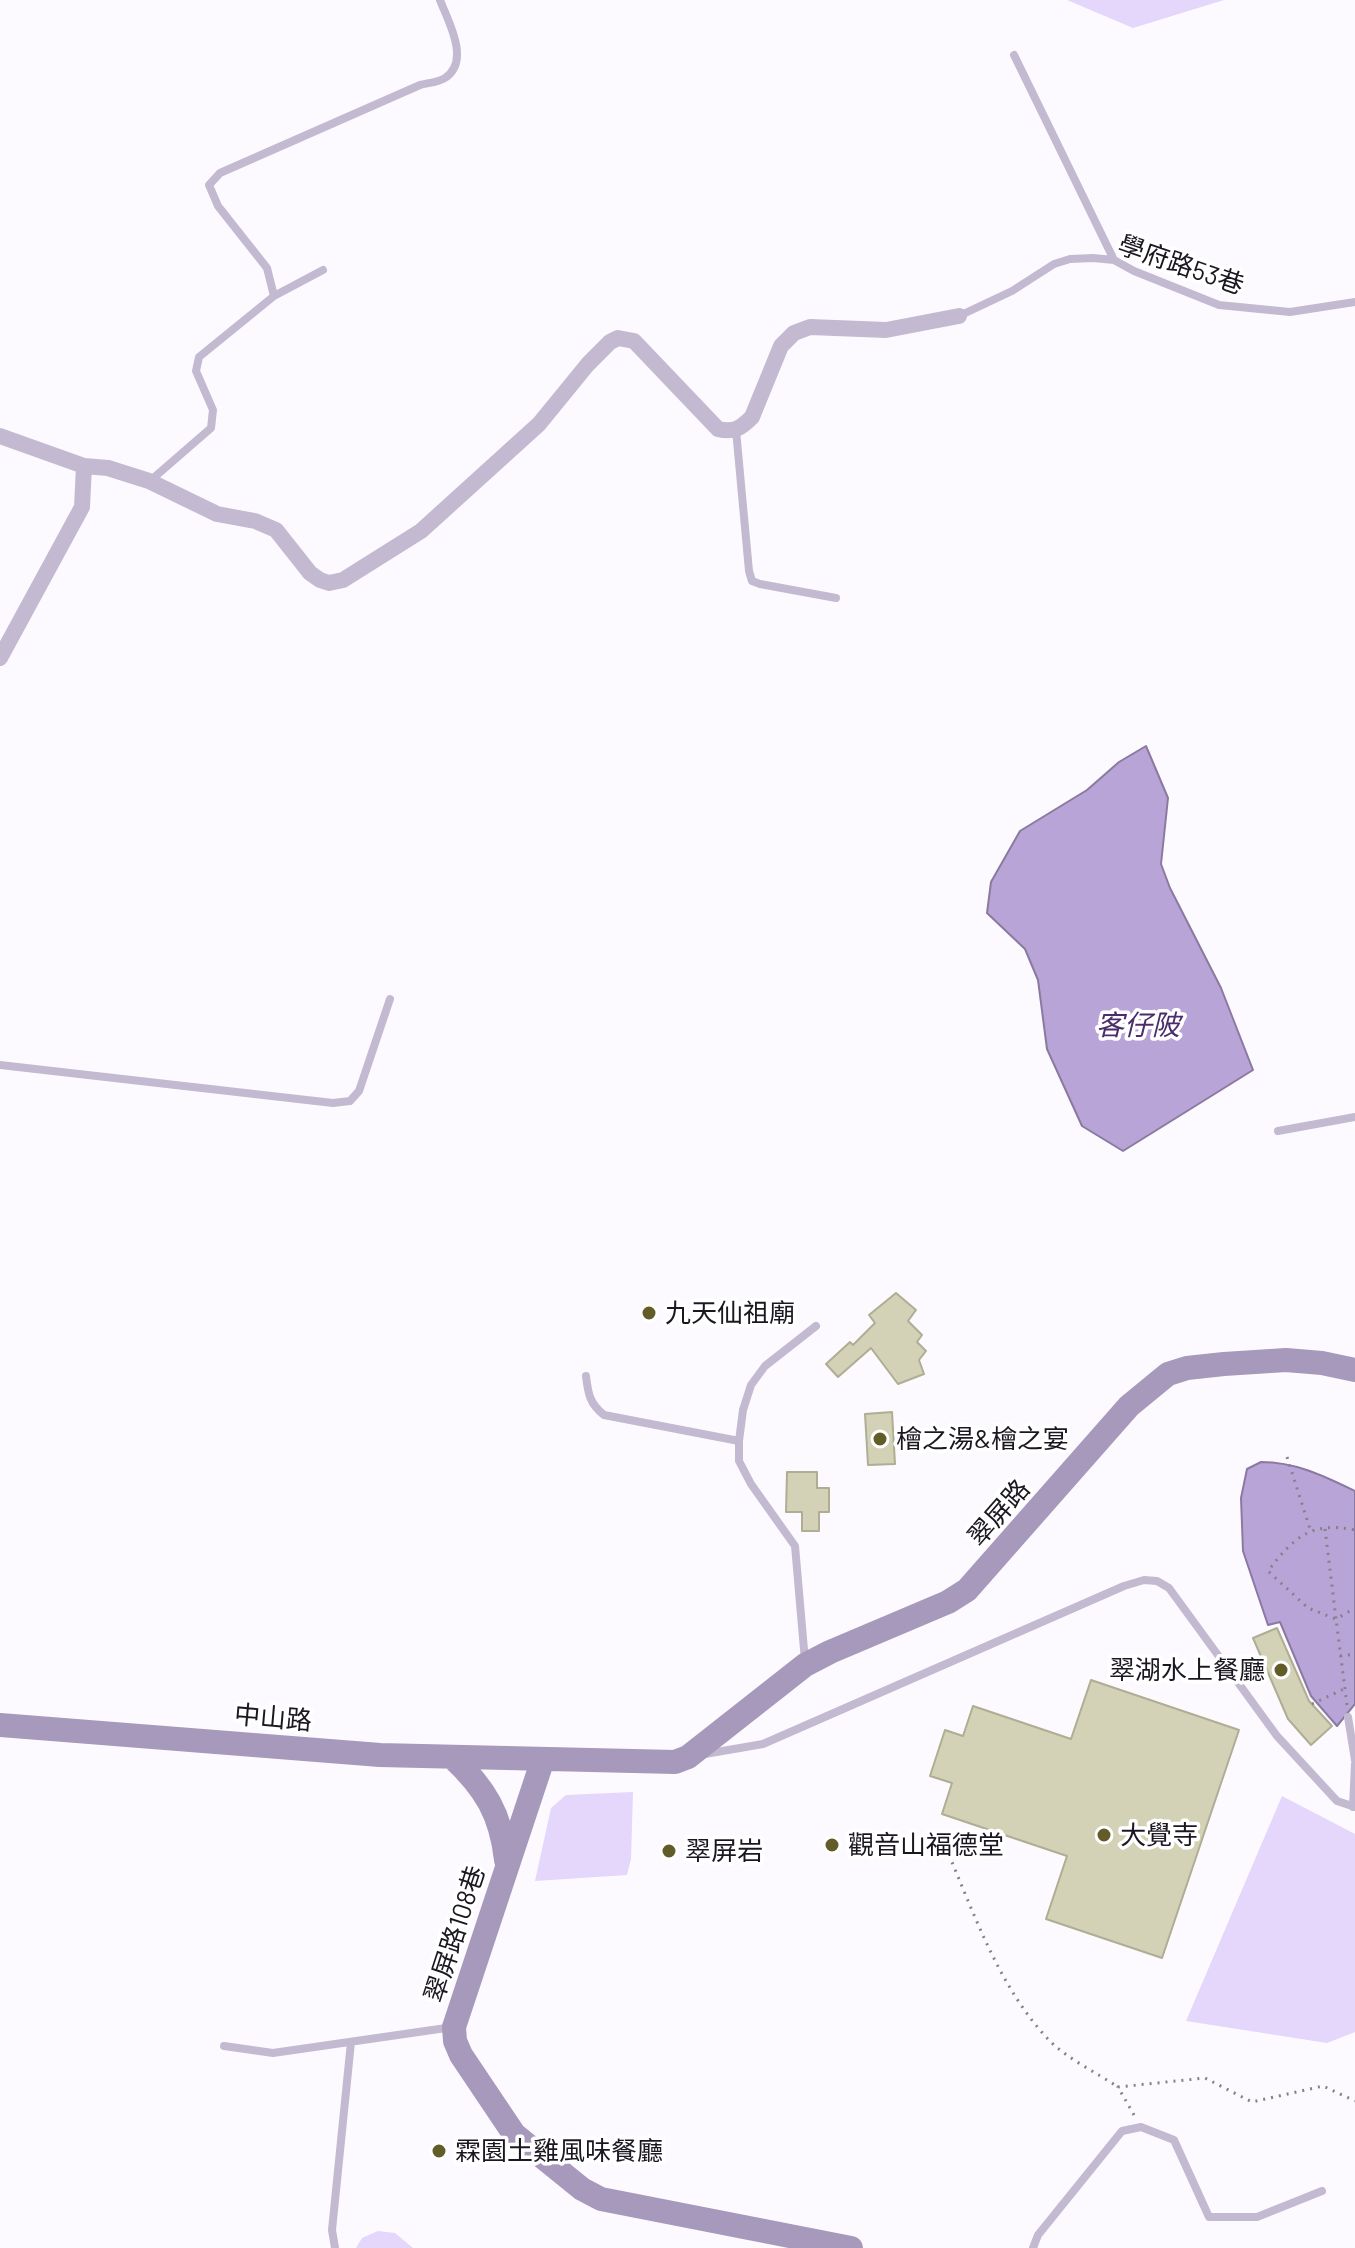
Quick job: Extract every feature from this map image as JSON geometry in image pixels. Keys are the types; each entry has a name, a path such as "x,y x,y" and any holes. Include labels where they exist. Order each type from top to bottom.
{"main road":[{"name":"翠屏路","path":"688,1757 805,1665 948,1602 967,1590 1129,1406 1168,1374 1212,1365 1286,1360 1355,1370"},
{"name":"中山路","path":"0,1725 380,1755 543,1759"},
{"path":"452,1757 476,1779 495,1811 504,1840 507,1867"},
{"path":"543,1759 675,1762 688,1757"},
{"name":"翠屏路108巷","path":"543,1759 454,2027 455,2041 461,2055 514,2134 601,2199 851,2248"}],"street":[{"path":"0,436 84,466 108,468 149,481 217,514 235,516 276,530 310,573 329,583 343,580 421,531 539,424 588,364 618,338 634,341 718,429 736,430 752,417 781,346 794,333 810,327 886,330 959,316"},
{"path":"0,658 82,507 84,466"}],"lane":[{"path":"274,296 267,268 218,206 209,185 220,173 420,85 446,77 456,64 458,52 440,0"},
{"path":"1014,55 1114,260"},
{"name":"學府路53巷","path":"959,316 1012,291 1054,264 1070,259 1114,260 1219,305 1290,312 1355,302"},
{"path":"149,481 211,428 213,410 196,371 199,357 274,296 323,270"},
{"path":"736,430 752,581 836,598"},
{"path":"0,1065 333,1103 350,1101 359,1091 390,999"},
{"path":"1278,1131 1355,1117"},
{"path":"805,1665 795,1546 751,1484 739,1461 739,1441 743,1410 751,1385 765,1366 816,1326"},
{"path":"586,1376 588,1397 604,1415 739,1441"},
{"path":"688,1757 763,1744 1144,1580 1157,1581 1169,1588 1277,1736 1337,1801 1354,1807 1355,1762 1348,1717"},
{"path":"224,2046 273,2053 454,2027"},
{"path":"335,2248 332,2230 351,2042"},
{"path":"1033,2248 1038,2235 1122,2131 1141,2127 1174,2140 1209,2217 1257,2217 1322,2191"}],"path":[{"path":"1287,1457 1310,1529"},
{"path":"1336,1619 1308,1608 1268,1571 1287,1547 1310,1529 1336,1526 1355,1530"},
{"path":"1325,1528 1348,1717"},
{"path":"1336,1619 1355,1608"},
{"path":"1340,1656 1355,1654"},
{"path":"1312,1704 1345,1689"},
{"path":"949,1855 983,1936 1014,1996 1049,2041 1118,2087 1141,2127"},
{"path":"1118,2087 1205,2078 1252,2102 1323,2086 1355,2101"}],"shaded area":[{"path":"1067,0 1224,0 1133,28"},
{"path":"633,1792 631,1859 627,1875 535,1881 551,1808 566,1795"},
{"path":"1282,1796 1355,1834 1355,2032 1327,2043 1186,2021"},
{"path":"378,2231 395,2233 413,2248 356,2248 362,2238"}],"water":[{"name":"客仔陂","path":"1146,746 1168,798 1161,864 1221,988 1253,1070 1123,1151 1082,1126 1047,1049 1038,980 1025,949 987,913 991,882 1020,831 1087,790 1119,762"},
{"path":"1261,1462 1298,1467 1355,1491 1355,1704 1337,1726 1311,1696 1280,1622 1268,1625 1243,1551 1241,1498 1247,1469"}],"building":[{"path":"896,1293 916,1310 908,1321 922,1335 917,1342 926,1351 919,1360 924,1374 898,1384 871,1348 838,1377 826,1364 850,1342 853,1345 875,1323 869,1315"},
{"name":"檜之湯&檜之宴","path":"892,1412 895,1464 868,1465 865,1414"},
{"path":"787,1472 817,1472 817,1488 829,1488 829,1512 819,1512 819,1531 802,1531 802,1512 786,1512"},
{"name":"翠湖水上餐廳","path":"1277,1628 1309,1701 1332,1726 1311,1745 1288,1719 1253,1638"},
{"name":"大覺寺","path":"1091,1680 1239,1730 1162,1958 1046,1919 1067,1856 942,1814 952,1783 930,1776 945,1730 963,1736 973,1706 1071,1739"}],"place":[{"name":"九天仙祖廟","path":"649,1313"},
{"name":"檜之湯&檜之宴","path":"880,1439"},
{"name":"翠湖水上餐廳","path":"1281,1670"},
{"name":"大覺寺","path":"1104,1835"},
{"name":"觀音山福德堂","path":"832,1845"},
{"name":"翠屏岩","path":"669,1851"},
{"name":"霖園土雞風味餐廳","path":"439,2151"}]}
